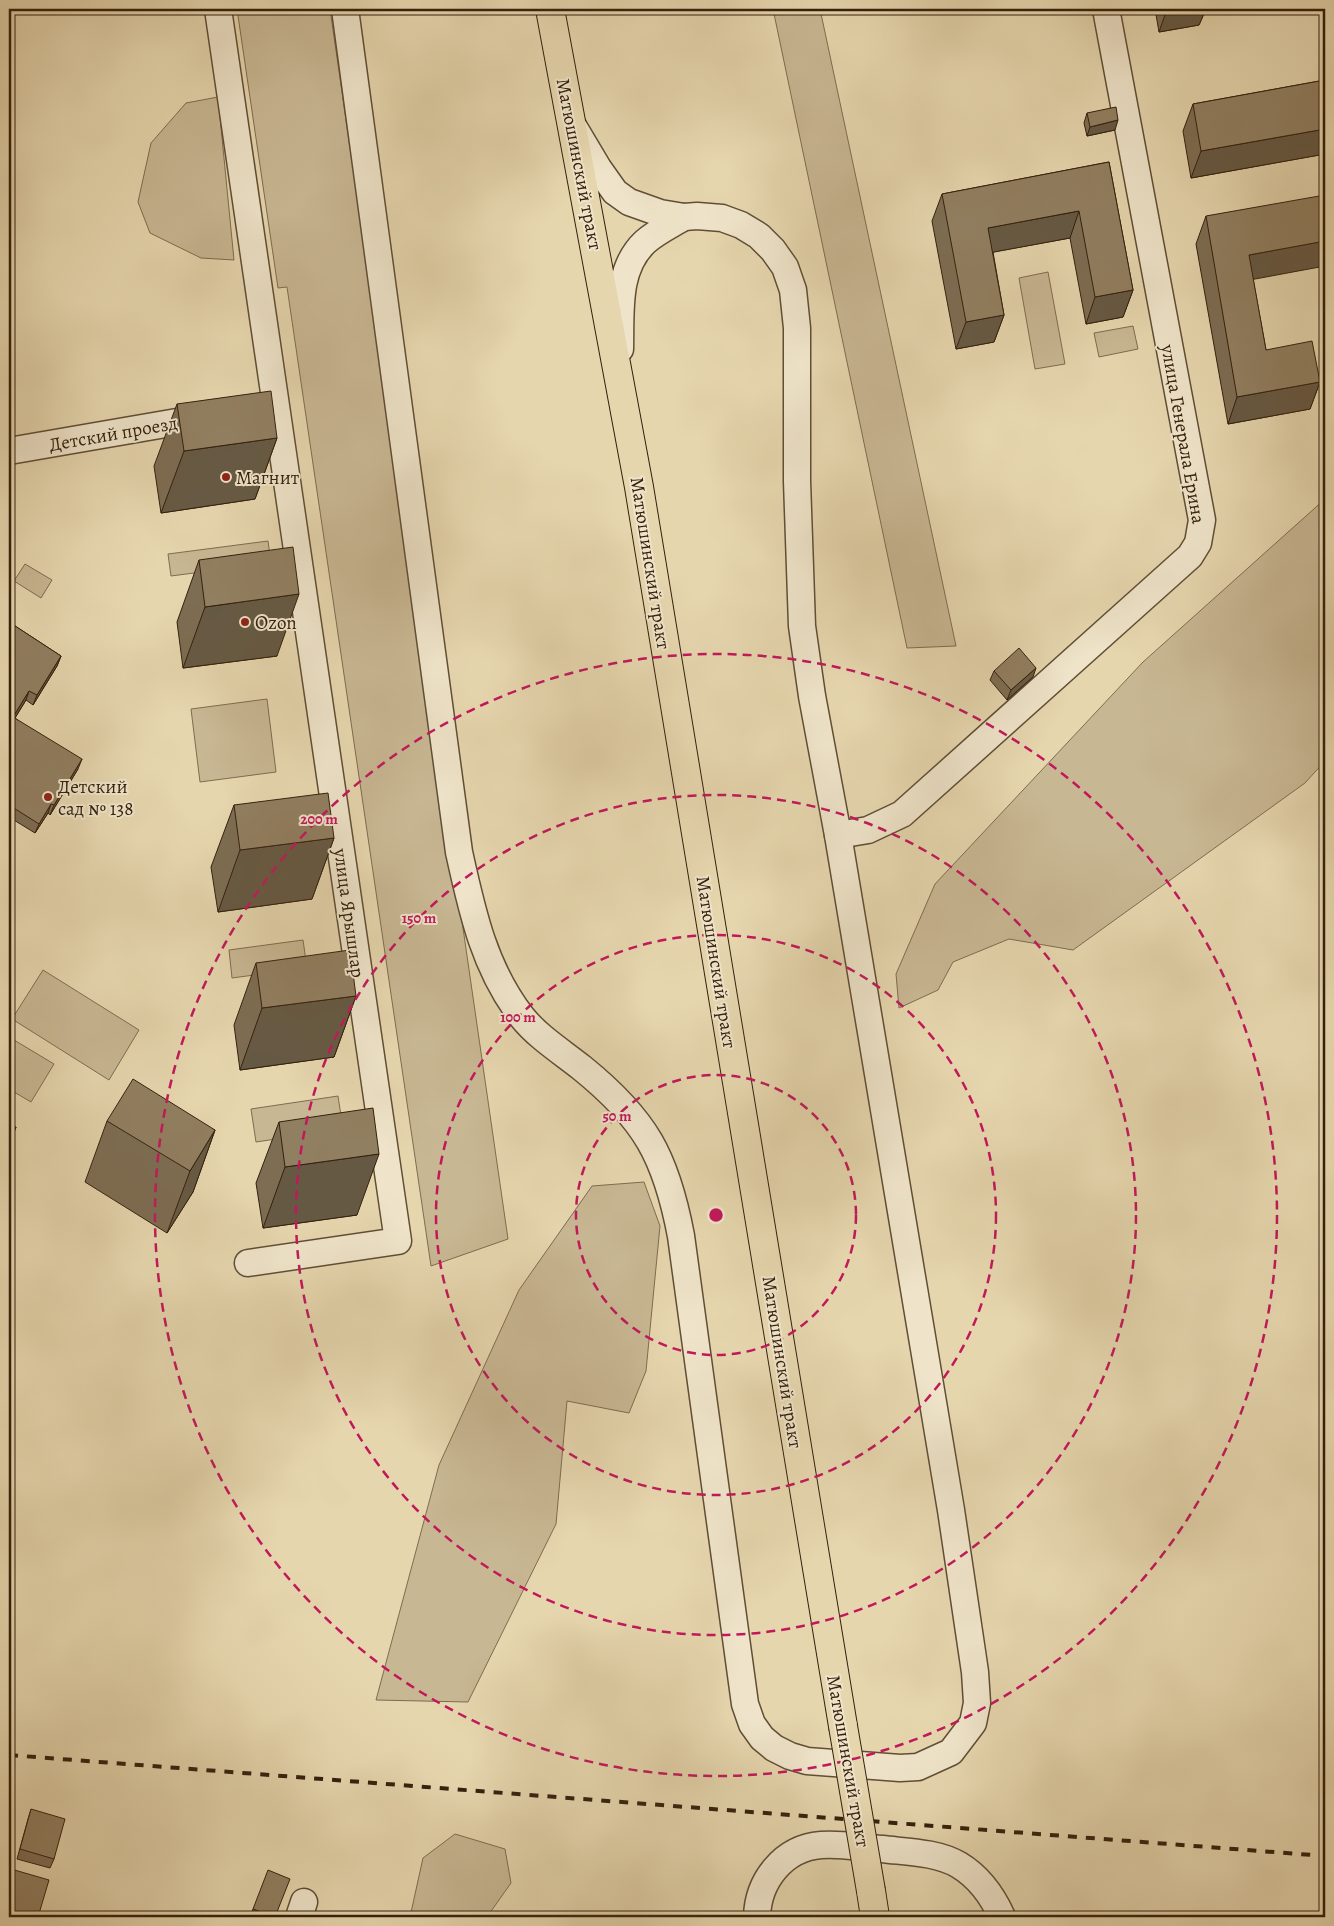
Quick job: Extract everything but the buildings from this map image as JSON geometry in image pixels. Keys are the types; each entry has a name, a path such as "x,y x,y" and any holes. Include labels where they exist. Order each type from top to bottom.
{"main road":[{"name":"Матюшинский тракт","path":"550,9 639,488 873,1904"}],"street":[{"name":"улица Ярышлар","path":"218,9 266,406 398,1241 248,1263"},
{"path":"345,9 459,852 480,939 493,971 523,1018 547,1041 610,1090 627,1108 648,1138 663,1166 674,1196 746,1704 752,1724 762,1738 774,1748 807,1761 900,1768 918,1767 951,1752 973,1723 977,1703 975,1672 951,1510 838,835 812,696 802,626 797,481 797,328 793,290 785,266 774,250 759,236 741,225 722,218 697,216 684,218 646,210 629,202 615,192 573,126"},
{"name":"улица Генерала Ерина","path":"838,835 884,825 902,814 1190,556 1198,542 1202,520 1106,9"},
{"path":"620,384 621,297 626,274 634,256 644,243 684,218"},
{"name":"Детский проезд","path":"9,451 227,413"},
{"path":"757,1917 761,1891 771,1871 788,1857 804,1849 821,1845 910,1852 939,1857 959,1865 977,1878 992,1897 1002,1917"}],"shaded area":[{"path":"237,9 330,9 508,1239 431,1266 287,287 278,288"},
{"path":"773,9 820,9 956,646 907,648"},
{"path":"218,97 234,260 201,258 150,233 138,202 151,143 186,103"},
{"path":"1048,272 1065,364 1035,369 1019,278"},
{"path":"1133,326 1138,349 1099,357 1094,333"},
{"path":"1325,499 1325,761 1305,783 1073,950 1009,939 953,962 938,990 899,1008 896,974 935,884 1143,662"},
{"path":"268,541 271,563 171,576 168,554"},
{"path":"25,564 52,580 41,598 14,581"},
{"path":"267,699 276,772 200,782 191,709"},
{"path":"303,940 307,968 232,978 229,950"},
{"path":"43,970 139,1030 109,1080 12,1019"},
{"path":"9,1037 54,1064 31,1102 9,1089"},
{"path":"338,1096 343,1129 256,1142 251,1109"},
{"path":"644,1182 660,1226 646,1371 629,1413 567,1401 556,1524 468,1702 376,1700 439,1465 519,1290 592,1186"},
{"path":"455,1834 505,1849 511,1883 487,1917 410,1917 423,1858"}],"railway":[{"path":"9,1755 1325,1856"}],"place":[{"name":"Магнит","path":"226,477"},
{"name":"Ozon","path":"245,622"},
{"name":"Детский сад № 138","path":"48,797"}]}
